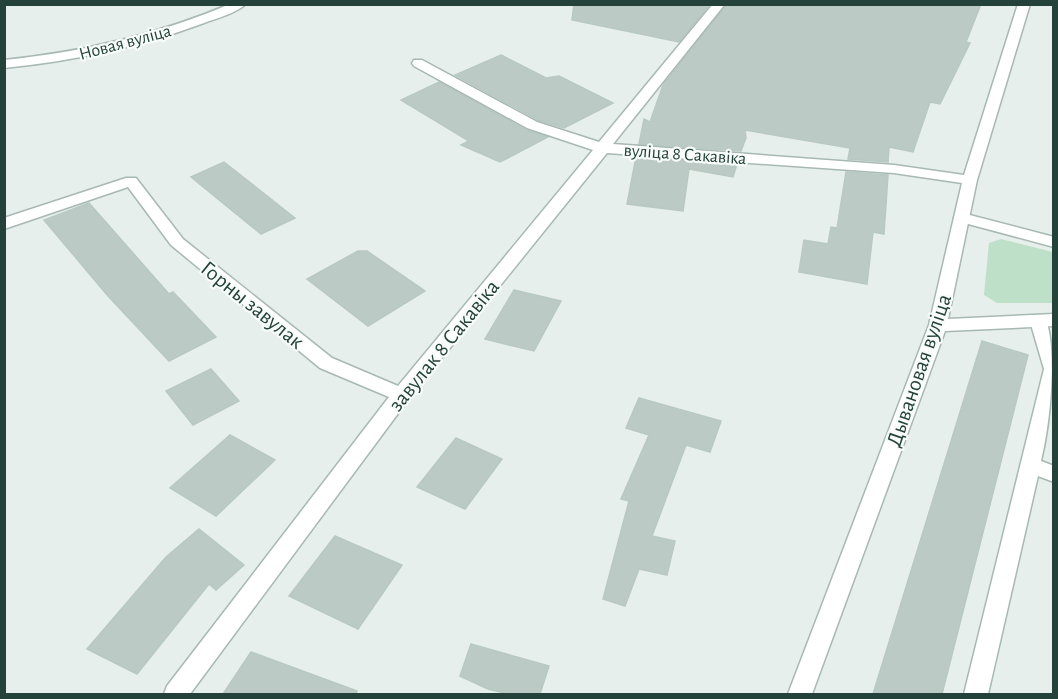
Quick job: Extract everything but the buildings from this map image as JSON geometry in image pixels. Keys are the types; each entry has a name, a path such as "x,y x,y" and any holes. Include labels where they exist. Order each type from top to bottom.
{"street":[{"name":"Новая вуліца","path":"4,64 41,61 108,49 166,33 241,4"},
{"name":"завулак 8 Сакавіка","path":"176,694 401,395 720,4"},
{"name":"Дывановая вуліца","path":"800,694 938,325 970,180 1024,4"},
{"name":"вуліца 8 Сакавіка","path":"418,63 532,125 603,148 894,169 970,180"},
{"name":"Горны завулак","path":"4,224 31,213 131,182 177,242 326,363 401,395"},
{"path":"962,218 1053,242"},
{"path":"938,325 1046,320 1053,369 976,694"},
{"path":"1030,465 1053,474"}],"green space":[{"path":"1001,239 1053,252 1053,303 997,303 984,295 989,243"}]}
